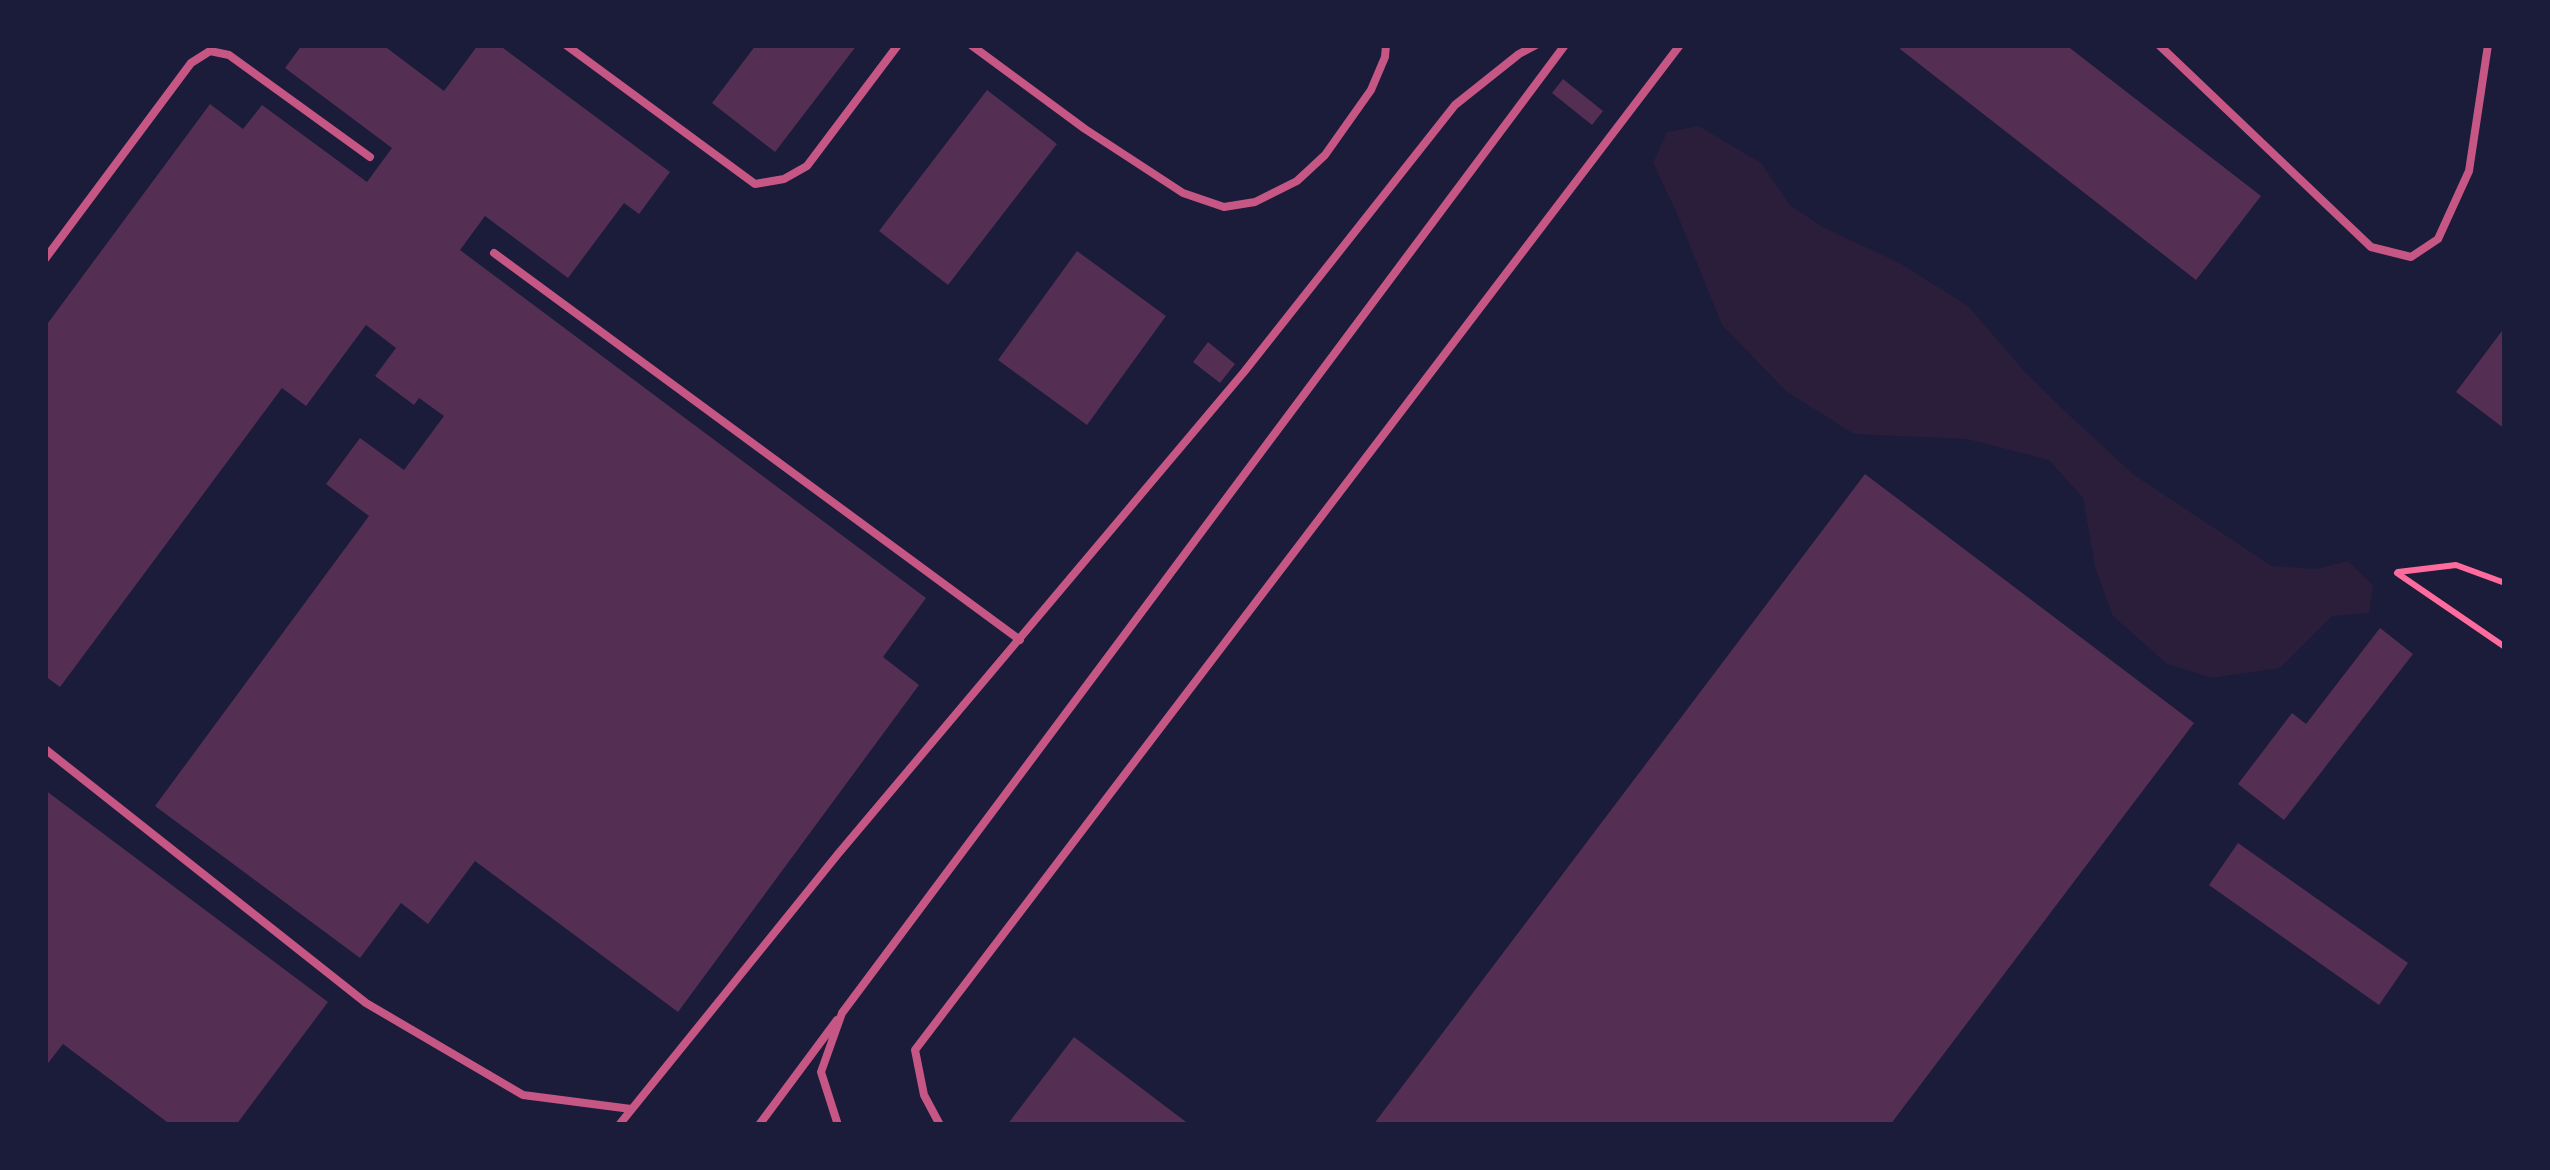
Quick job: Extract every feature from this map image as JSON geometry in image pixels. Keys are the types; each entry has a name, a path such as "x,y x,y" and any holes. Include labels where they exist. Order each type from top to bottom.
{"lane":[{"path":"566,45 755,184 784,180 807,166 898,45"},
{"path":"971,45 1085,129 1183,193 1224,206 1255,202 1297,181 1325,154 1371,90 1386,45"},
{"path":"619,1125 838,854 1244,372 1455,105 1536,45"},
{"path":"760,1125 1565,45"},
{"path":"940,1125 924,1094 916,1050 1680,45"},
{"path":"2159,45 2372,247 2410,256 2438,239 2468,171 2488,45"},
{"path":"45,259 191,63 210,51 229,55 370,156"},
{"path":"494,252 1020,640"},
{"path":"45,749 366,1003 523,1095 631,1109"},
{"path":"838,1125 821,1072 842,1012"}],"path":[{"path":"2505,583 2456,566 2397,573 2505,648"}],"shaded area":[{"path":"1699,126 1761,163 1790,205 1824,228 1898,262 1968,306 2025,372 2134,475 2272,566 2316,569 2348,561 2373,585 2369,613 2332,616 2280,668 2212,678 2167,664 2113,616 2095,567 2083,498 2049,460 1967,439 1854,434 1787,392 1722,325 1653,163 1667,132"}],"building":[{"path":"302,45 383,45 444,91 478,45 499,45 670,172 639,214 624,203 568,278 485,216 460,250 926,598 883,657 919,685 678,1012 475,861 428,924 401,903 360,958 155,806 369,516 326,484 360,438 404,470 444,416 419,398 414,405 375,376 396,348 366,325 306,406 282,388 60,687 45,676 45,327 210,104 243,129 262,105 367,182 392,148 285,68"},
{"path":"756,45 857,45 775,152 712,103"},
{"path":"1903,45 2066,45 2261,196 2196,280 1900,49"},
{"path":"1563,79 1603,111 1592,125 1552,93"},
{"path":"987,90 1057,144 948,285 879,231"},
{"path":"1077,251 1166,316 1087,425 998,360"},
{"path":"2505,327 2505,429 2456,392"},
{"path":"1208,342 1235,364 1220,383 1193,362"},
{"path":"1865,474 2194,723 1890,1125 1373,1125"},
{"path":"2380,628 2413,654 2284,820 2238,784 2292,713 2306,724"},
{"path":"45,790 328,1002 236,1125 171,1125 63,1044 45,1067"},
{"path":"2238,843 2408,963 2379,1005 2209,885"},
{"path":"1074,1037 1190,1125 1007,1125"}]}
